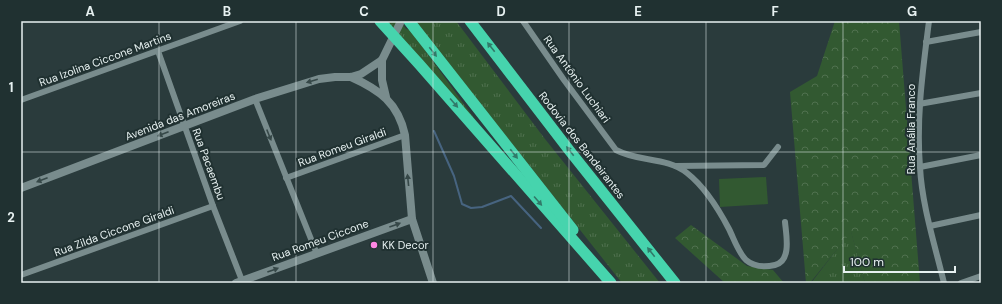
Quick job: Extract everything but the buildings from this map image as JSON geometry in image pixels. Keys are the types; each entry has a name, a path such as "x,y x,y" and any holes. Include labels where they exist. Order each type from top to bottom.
{"highway":[{"path":"374,21 400,42"},
{"path":"380,21 612,283"},
{"path":"409,21 541,188 612,283"},
{"name":"Rodovia dos Bandeirantes","path":"470,21 574,156 675,283"}],"main road":[{"path":"384,57 401,21"},
{"name":"Avenida das Amoreiras","path":"21,188 255,99 319,79 351,77 367,71 384,57"},
{"name":"Avenida das Amoreiras","path":"384,57 382,80 386,97"},
{"name":"Avenida das Amoreiras","path":"351,77 366,84 386,97 400,116 405,135 412,219 433,283"},
{"name":"Rua Romeu Ciccone","path":"241,282 412,219"}],"street":[{"name":"Rua Izolina Ciccone Martins","path":"21,100 240,21"},
{"name":"Rua Antônio Luchiari","path":"523,21 564,80 616,150 624,154 676,166"},
{"name":"Rua Anália Franco","path":"928,21 919,104 920,167 930,226 944,283"},
{"path":"926,42 981,32"},
{"name":"Rua Pacaembu","path":"158,51 241,282"},
{"path":"919,104 981,93"},
{"path":"255,99 317,254"},
{"name":"Rua Romeu Giraldi","path":"286,178 405,135"},
{"path":"676,166 764,165 778,147"},
{"path":"920,167 981,155"},
{"path":"676,166 697,181 705,191 726,222 741,252 751,264 758,266 777,265 784,258 787,243 785,222"},
{"name":"Rua Zilda Ciccone Giraldi","path":"21,275 213,206"},
{"path":"930,226 981,215"},
{"path":"961,283 981,276"}],"green space":[{"path":"387,21 400,21 406,29 410,30 480,126 479,126"},
{"path":"415,21 456,21 545,139 660,283 622,283"},
{"path":"835,21 899,21 920,283 865,283 851,232 810,283 806,283 790,92 817,76"},
{"path":"766,177 768,204 720,207 719,179"},
{"path":"691,225 747,266 773,270 784,283 725,283 675,238"},
{"path":"851,231 865,283 811,283"}],"waterway":[{"path":"434,131 454,176 462,204 471,208 482,207 511,196 541,228"}],"place":[{"name":"KK Decor","path":"374,245"}]}
